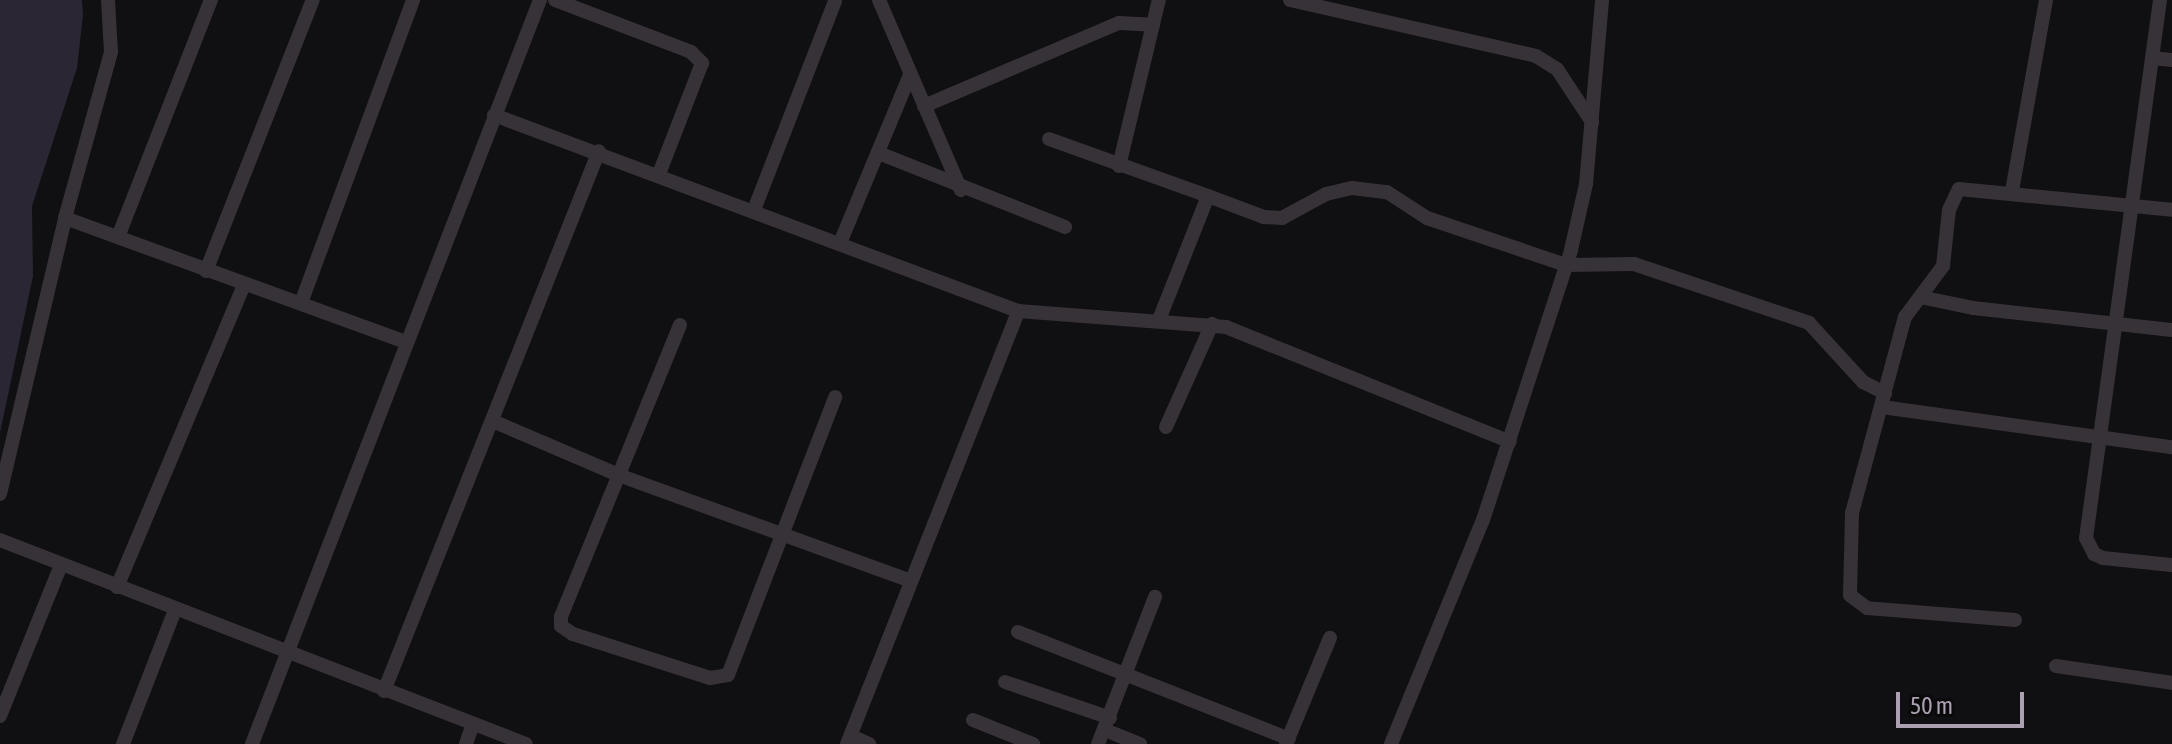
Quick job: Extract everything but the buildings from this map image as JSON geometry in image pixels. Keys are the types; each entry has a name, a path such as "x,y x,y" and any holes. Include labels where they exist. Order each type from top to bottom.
{"street":[{"path":"0,494 65,218 111,52 108,0"},
{"path":"118,237 211,0"},
{"path":"206,271 313,0"},
{"path":"301,303 413,0"},
{"path":"252,744 540,0"},
{"path":"555,0 691,52 702,63 659,174"},
{"path":"754,210 837,0"},
{"path":"879,0 961,190"},
{"path":"1119,166 1159,0"},
{"path":"1290,0 1536,56 1557,69 1592,122"},
{"path":"1391,744 1510,442 1566,265 1586,184 1602,0"},
{"path":"2160,0 2089,547 2103,558 2172,565"},
{"path":"2012,191 2041,1"},
{"path":"924,106 1119,23 1153,25"},
{"path":"2152,58 2172,60"},
{"path":"840,243 881,154 910,75"},
{"path":"494,115 599,151 1018,311 1212,324 1510,442"},
{"path":"1049,139 1264,217 1282,218 1326,194 1352,188 1387,192 1427,218 1566,265 1634,264 1809,323 1863,382 1884,400 2102,439 2172,447"},
{"path":"384,691 495,422 599,151"},
{"path":"881,154 961,190 1065,227"},
{"path":"2015,620 1867,608 1850,595 1852,513 1905,317 1943,266 1949,210 1959,189 2012,191 2172,210"},
{"path":"1159,320 1208,196"},
{"path":"65,218 406,342"},
{"path":"117,587 244,285"},
{"path":"1920,297 2172,330"},
{"path":"869,744 849,740 909,580 1018,311"},
{"path":"1166,427 1212,324"},
{"path":"680,325 621,476 561,616 561,626 573,634 710,678 728,675 835,397"},
{"path":"495,422 621,476 909,580"},
{"path":"0,540 288,655 526,744"},
{"path":"0,716 5,691 61,565"},
{"path":"1098,744 1155,597"},
{"path":"123,744 175,610"},
{"path":"1018,632 1288,741 1330,638"},
{"path":"2056,666 2172,683"},
{"path":"1005,682 1108,724 1140,744"},
{"path":"973,720 1033,744"},
{"path":"466,744 473,724"}],"shaded area":[{"path":"0,0 82,0 83,15 77,68 32,206 33,276 0,433"}]}
